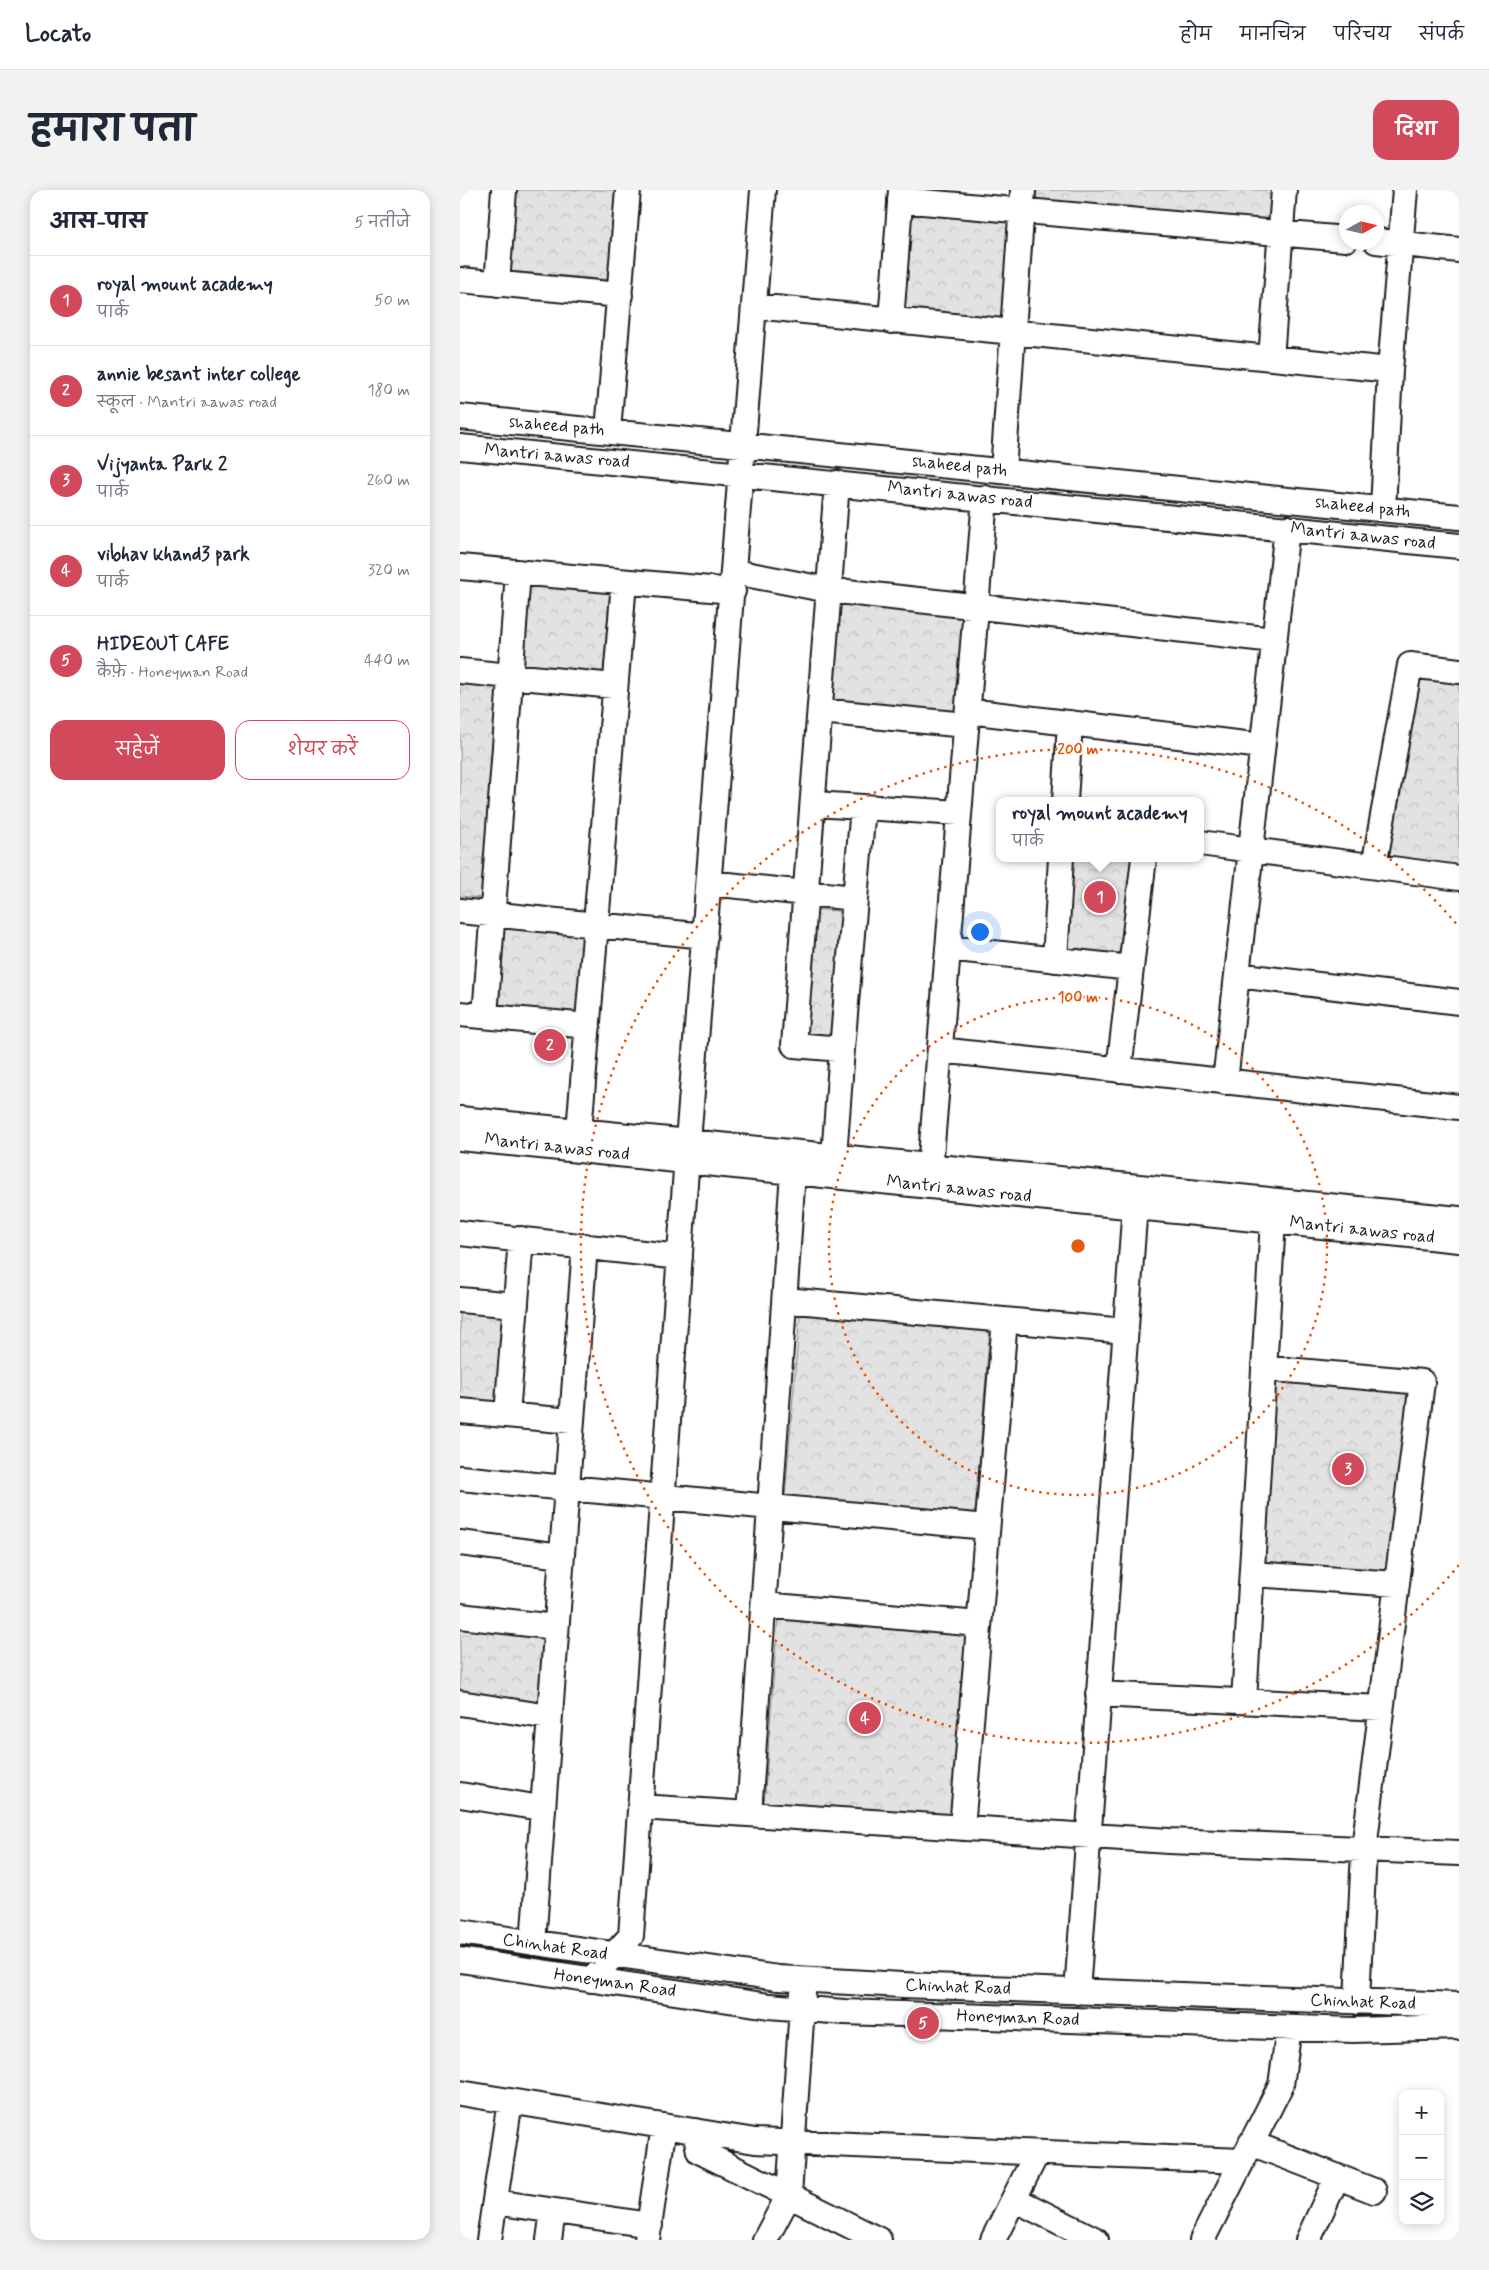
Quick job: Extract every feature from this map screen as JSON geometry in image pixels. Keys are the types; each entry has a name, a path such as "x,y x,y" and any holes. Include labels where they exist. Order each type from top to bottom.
{"street":[{"path":"497,284 504,190"},
{"path":"608,431 628,190"},
{"path":"591,1980 630,1936 680,1256 745,444 763,190"},
{"path":"1271,358 1284,190"},
{"path":"1382,509 1390,370 1405,190"},
{"path":"891,321 900,195 1022,200 1281,233 1339,238"},
{"path":"1003,471 1022,200"},
{"path":"1384,242 1459,250"},
{"path":"460,280 620,295"},
{"path":"755,306 1390,370"},
{"name":"shaheed path","path":"460,417 745,444 1459,517"},
{"name":"Mantri aawas road","path":"460,447 1459,546"},
{"path":"837,483 794,1045 842,1049"},
{"path":"460,1119 579,1131 688,1151 834,1157 930,1176 984,498"},
{"path":"1225,1082 1287,528"},
{"path":"460,567 624,582 734,582 829,590 1274,640"},
{"path":"485,1016 518,572"},
{"path":"579,1131 624,582"},
{"path":"1374,866 1410,665 1459,671"},
{"path":"460,671 614,686"},
{"path":"820,711 1070,723 1262,746"},
{"path":"1065,797 1070,723"},
{"path":"813,804 959,813"},
{"path":"834,1157 862,807"},
{"path":"1204,843 1459,878"},
{"path":"1055,960 1061,862"},
{"path":"1119,1070 1144,862"},
{"path":"709,883 855,898"},
{"path":"460,911 705,936"},
{"path":"948,948 1131,968"},
{"path":"1237,975 1459,1002"},
{"path":"460,1014 588,1026"},
{"path":"940,1050 1459,1107"},
{"name":"Mantri aawas road","path":"460,1138 688,1151 793,1172 930,1176 1276,1211 1459,1240"},
{"path":"749,1814 793,1172"},
{"path":"1077,1992 1135,1197"},
{"path":"1244,1701 1264,1368 1276,1211 1459,1220"},
{"path":"460,1233 680,1256"},
{"path":"507,1415 521,1240"},
{"path":"533,1943 541,1808 585,1246"},
{"path":"460,1300 516,1305"},
{"path":"785,1300 1125,1332"},
{"path":"962,1828 1005,1320"},
{"path":"1264,1368 1422,1382 1364,1849 1357,2002"},
{"path":"460,1411 571,1421"},
{"path":"460,1478 987,1527"},
{"path":"460,1543 561,1556"},
{"path":"1252,1574 1397,1584"},
{"path":"764,1605 979,1624"},
{"path":"460,1616 555,1627"},
{"path":"1098,1694 1381,1708"},
{"path":"460,1703 548,1717"},
{"path":"460,1795 541,1808"},
{"path":"640,1807 1088,1836 1459,1853"},
{"name":"Chinhat Road","path":"460,1932 614,1956 804,1980 1077,1992 1459,2005"},
{"name":"Honeyman Road","path":"460,1960 802,2009 844,2012 1353,2030 1459,2027"},
{"path":"765,2240 789,2195 804,1980"},
{"path":"1202,2240 1281,2085 1290,2028"},
{"path":"460,2093 755,2141 1037,2153 1247,2152 1337,2177 1374,2191"},
{"path":"489,2240 510,2101"},
{"path":"495,2202 553,2211 648,2233 664,2126"},
{"path":"695,2131 699,2151 879,2240"},
{"path":"993,2240 1037,2153"},
{"path":"1308,2240 1337,2177"},
{"path":"1014,2199 1096,2240"},
{"path":"549,2240 553,2211"}],"green space":[{"path":"514,190 619,190 611,280 507,271"},
{"path":"1037,190 1272,190 1270,220 1036,200"},
{"path":"910,210 1014,220 1006,319 902,309"},
{"path":"526,582 610,590 603,674 518,665"},
{"path":"837,601 966,614 956,717 827,704"},
{"path":"1418,678 1459,682 1459,866 1387,857"},
{"path":"460,682 500,685 482,898 460,896"},
{"path":"1074,862 1132,862 1124,956 1066,951"},
{"path":"813,909 847,912 835,1041 801,1038"},
{"path":"503,923 588,932 580,1015 495,1006"},
{"path":"800,1311 990,1327 975,1513 785,1497"},
{"path":"460,1312 506,1316 498,1405 460,1401"},
{"path":"1276,1378 1408,1391 1389,1571 1261,1562"},
{"path":"778,1617 967,1631 953,1819 764,1804"},
{"path":"460,1626 546,1636 541,1705 460,1692"}],"place":[{"name":"royal mount academy","path":"1100,897"},
{"name":"annie besant inter college","path":"550,1045"},
{"name":"Vijyanta Park 2","path":"1348,1469"},
{"name":"vibhav khand3 park","path":"865,1718"},
{"name":"HIDEOUT CAFE","path":"923,2023"}]}
